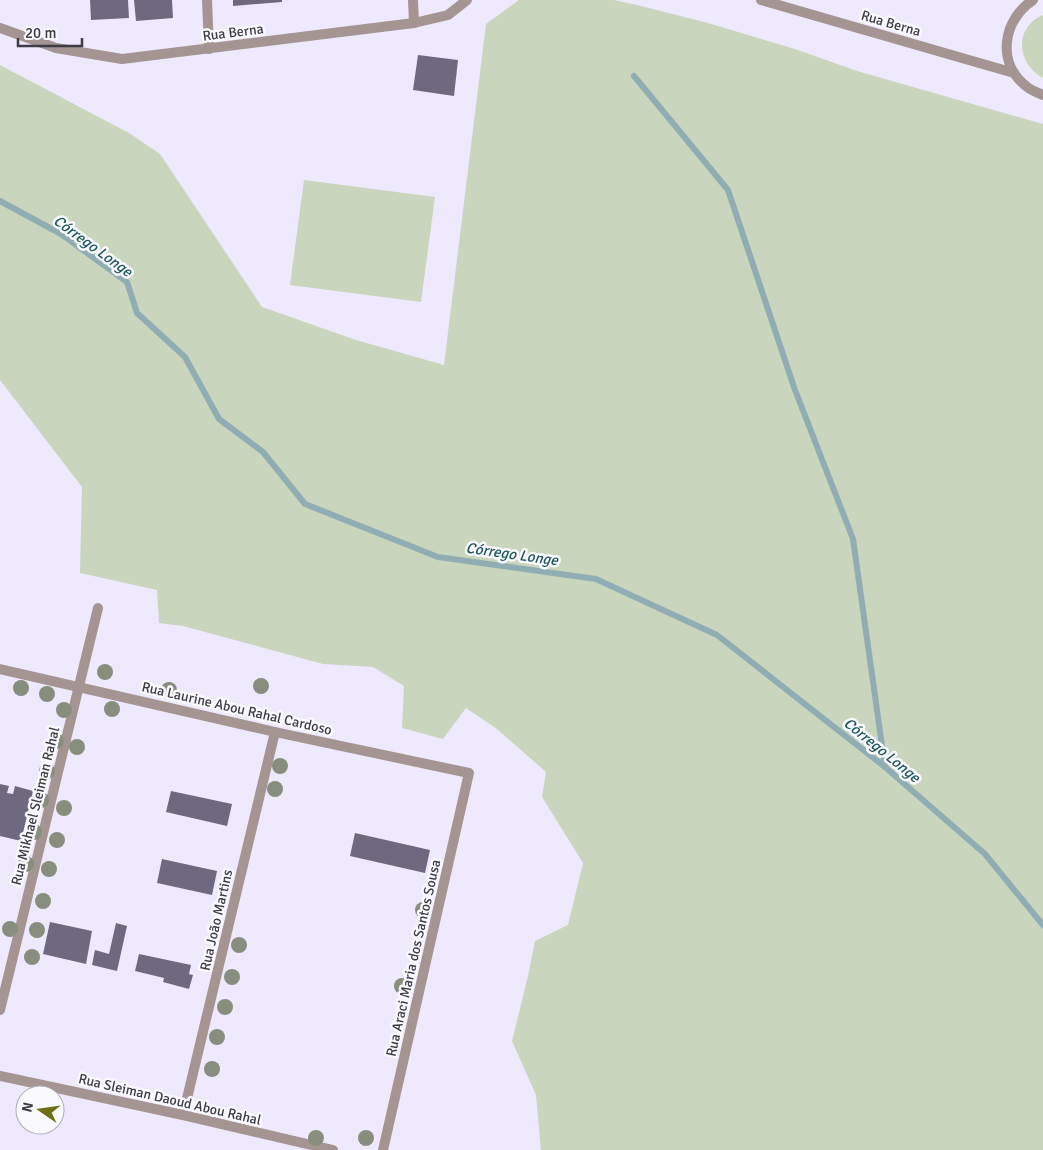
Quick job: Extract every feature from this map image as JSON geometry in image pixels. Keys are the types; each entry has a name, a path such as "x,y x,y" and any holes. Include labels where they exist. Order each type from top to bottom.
{"street":[{"path":"207,0 209,49"},
{"path":"413,0 414,23"},
{"name":"Rua Berna","path":"0,28 56,48 122,59 414,23 448,15 467,0"},
{"name":"Rua Berna","path":"761,0 1014,73"},
{"name":"Rua Berna","path":"1033,0 1024,6 1014,18 1008,31 1006,45 1008,60 1014,73 1026,87 1043,95"},
{"name":"Rua Mikhael Sleiman Rahal","path":"0,1010 98,608"},
{"name":"Rua Laurine Abou Rahal Cardoso","path":"0,669 275,732 469,773"},
{"name":"Rua João Martins","path":"183,1115 275,732"},
{"name":"Rua Araci Maria dos Santos Sousa","path":"383,1150 469,773"},
{"name":"Rua Sleiman Daoud Abou Rahal","path":"0,1076 183,1115 333,1150"}],"green space":[{"path":"519,0 614,0 637,5 708,23 795,49 857,71 1043,124 1043,1150 541,1150 536,1095 512,1041 535,941 568,925 583,863 542,797 546,772 497,729 466,708 443,739 402,728 404,686 373,667 323,664 183,626 159,623 157,590 80,573 82,487 0,380 0,65 129,133 160,154 262,307 356,340 444,365 486,24"},
{"path":"1043,15 1043,78 1034,72 1028,64 1022,46 1027,28 1033,21"},
{"path":"304,180 435,197 421,302 290,285"}],"building":[{"path":"90,0 128,0 129,18 91,20"},
{"path":"134,0 172,0 173,18 136,21"},
{"path":"233,0 282,0 282,2 233,6"},
{"path":"418,55 458,60 454,96 413,90"},
{"path":"0,784 9,786 7,793 13,794 15,786 33,791 21,841 0,836"},
{"path":"171,791 232,804 227,826 166,812"},
{"path":"355,833 430,850 425,873 350,856"},
{"path":"162,859 217,871 212,895 157,883"},
{"path":"50,922 92,931 86,964 43,954"},
{"path":"116,923 127,926 117,971 92,965 95,950 109,954"},
{"path":"139,954 191,965 189,974 193,975 189,989 163,982 164,978 135,971"}],"waterway":[{"path":"634,76 728,190 795,390 853,539 885,767"},
{"name":"Córrego Longe","path":"0,201 61,234 127,282 137,313 185,357 219,419 263,452 305,504 438,557 596,579 717,635 885,767 985,854 1043,925"}]}
